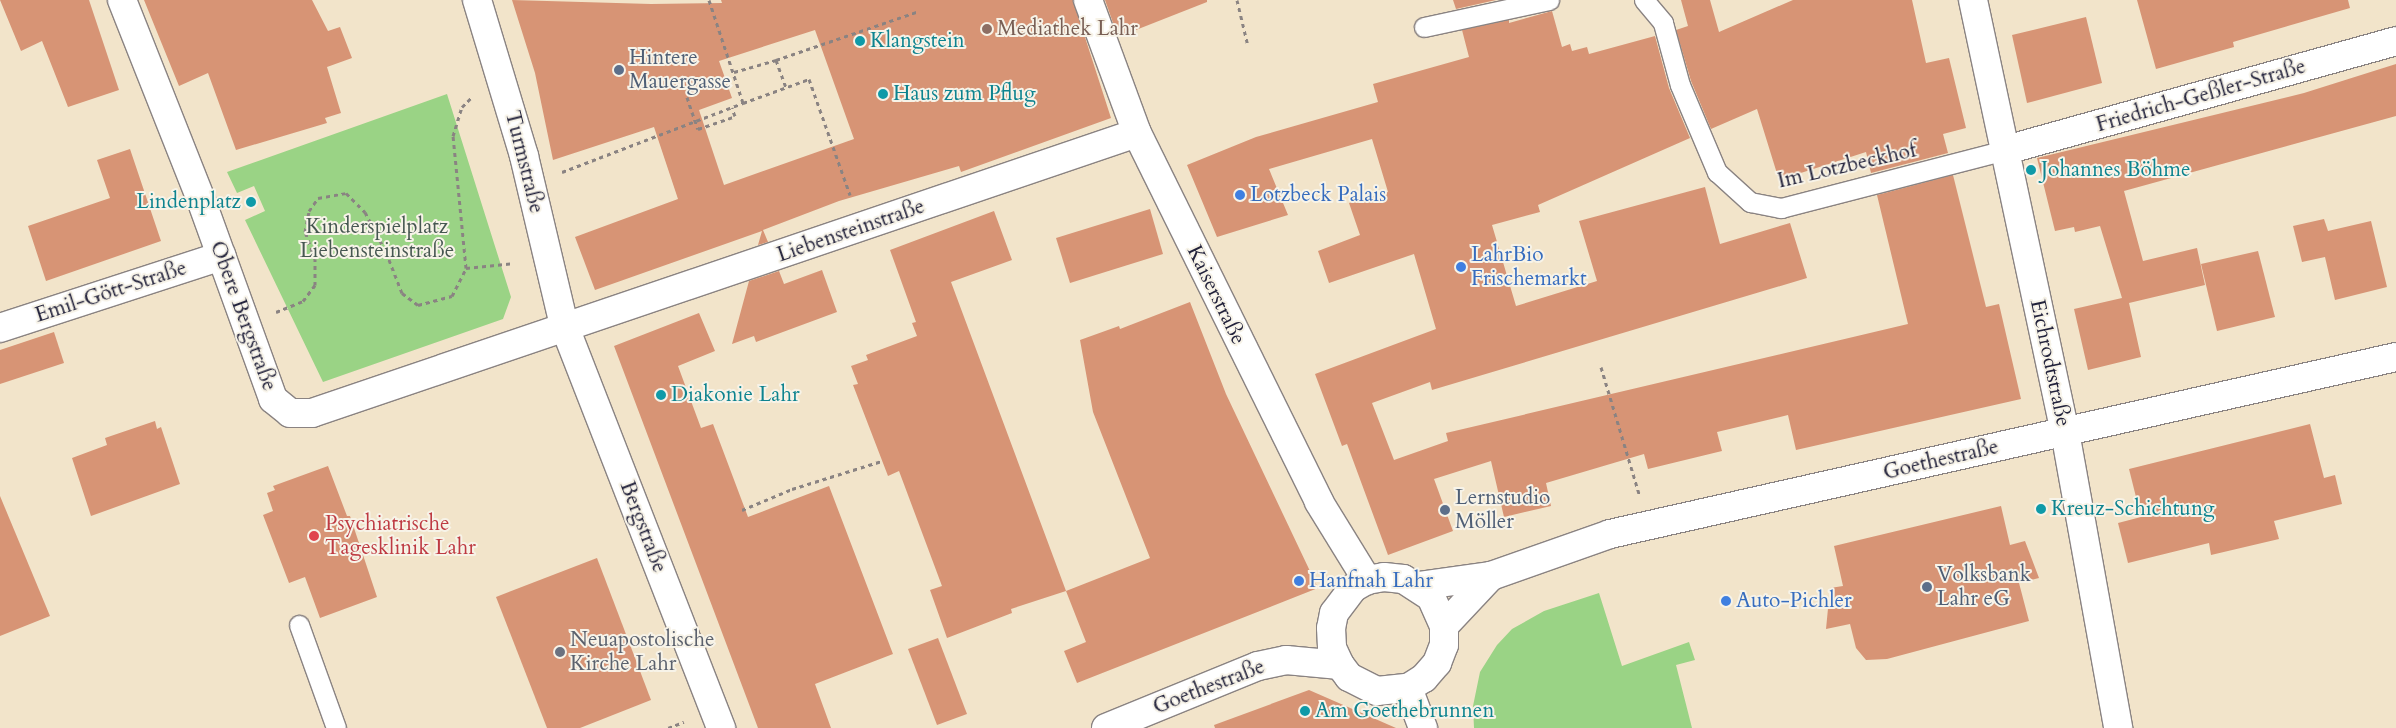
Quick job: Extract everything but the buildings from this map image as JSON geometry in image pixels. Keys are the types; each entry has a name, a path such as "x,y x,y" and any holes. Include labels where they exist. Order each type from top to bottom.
{"street":[{"name":"Obere Bergstraße","path":"122,0 222,256 273,399 290,413 312,413 564,326"},
{"name":"Turmstraße","path":"477,0 499,69 531,184 564,326"},
{"name":"Kaiserstraße","path":"1088,0 1137,133 1319,502 1367,580"},
{"name":"Eichrodtstraße","path":"1973,0 2065,432 2118,728"},
{"name":"Friedrich-Geßler-Straße","path":"2006,150 2396,41"},
{"name":"Liebensteinstraße","path":"564,326 860,228 1137,133"},
{"name":"Emil-Gött-Straße","path":"0,328 222,256"},
{"name":"Bergstraße","path":"564,326 721,728"},
{"name":"Goethestraße","path":"1418,586 1490,576 1601,537 1648,525 2396,356"},
{"name":"Goethestraße","path":"1444,626 1490,576"},
{"name":"Goethestraße","path":"1367,580 1384,577 1403,579 1418,586 1431,597 1444,626 1444,645 1437,663 1424,678 1408,688"},
{"path":"1367,580 1342,600 1331,628 1332,648 1340,665 1362,686 1377,691 1408,688 1423,728"},
{"name":"Goethestraße","path":"1286,660 1331,628"},
{"name":"Goethestraße","path":"1106,728 1258,666 1286,660 1340,665"}],"lane":[{"path":"1424,27 1549,0"},
{"name":"Im Lotzbeckhof","path":"1644,0 1663,23 1680,85 1717,172 1750,202 1781,208 2006,150"},
{"path":"299,625 336,728"}],"path":[{"path":"709,0 743,103"},
{"path":"1237,0 1248,46"},
{"path":"734,72 776,60 919,11"},
{"path":"776,60 786,86"},
{"path":"244,319 288,310 303,301 315,285 315,259 305,232 309,211 318,198 346,193 365,212 386,252 402,293 418,304 452,296 466,268 453,136 462,107 499,69"},
{"path":"531,184 786,86 809,79 860,228"},
{"path":"687,98 698,129 735,116 732,108"},
{"path":"466,268 504,264"},
{"path":"1601,367 1648,525"},
{"path":"742,510 792,488 882,461"},
{"path":"668,728 678,724"}],"green space":[{"name":"Kinderspielplatz Liebensteinstraße","path":"447,94 511,297 503,319 323,382 245,220 265,211 254,186 237,193 227,172"},
{"path":"1599,593 1622,666 1689,642 1695,660 1676,665 1692,728 1474,728 1473,706 1480,672 1497,645 1512,629 1544,611"}],"place":[{"name":"Mediathek Lahr","path":"987,29"},
{"name":"Klangstein","path":"860,41"},
{"name":"Hintere Mauergasse","path":"619,70"},
{"name":"Haus zum Pflug","path":"883,94"},
{"name":"Johannes Böhme","path":"2031,170"},
{"name":"Lotzbeck Palais","path":"1240,195"},
{"name":"Lindenplatz","path":"251,202"},
{"name":"LahrBio Frischemarkt","path":"1461,267"},
{"name":"Diakonie Lahr","path":"661,395"},
{"name":"Kreuz-Schichtung","path":"2041,509"},
{"name":"Lernstudio Möller","path":"1445,510"},
{"name":"Psychiatrische Tagesklinik Lahr","path":"314,536"},
{"name":"Hanfnah Lahr","path":"1299,581"},
{"name":"Volksbank Lahr eG","path":"1927,587"},
{"name":"Auto-Pichler","path":"1726,601"},
{"name":"Neuapostolische Kirche Lahr","path":"560,652"},
{"name":"Am Goethebrunnen","path":"1305,711"}]}
